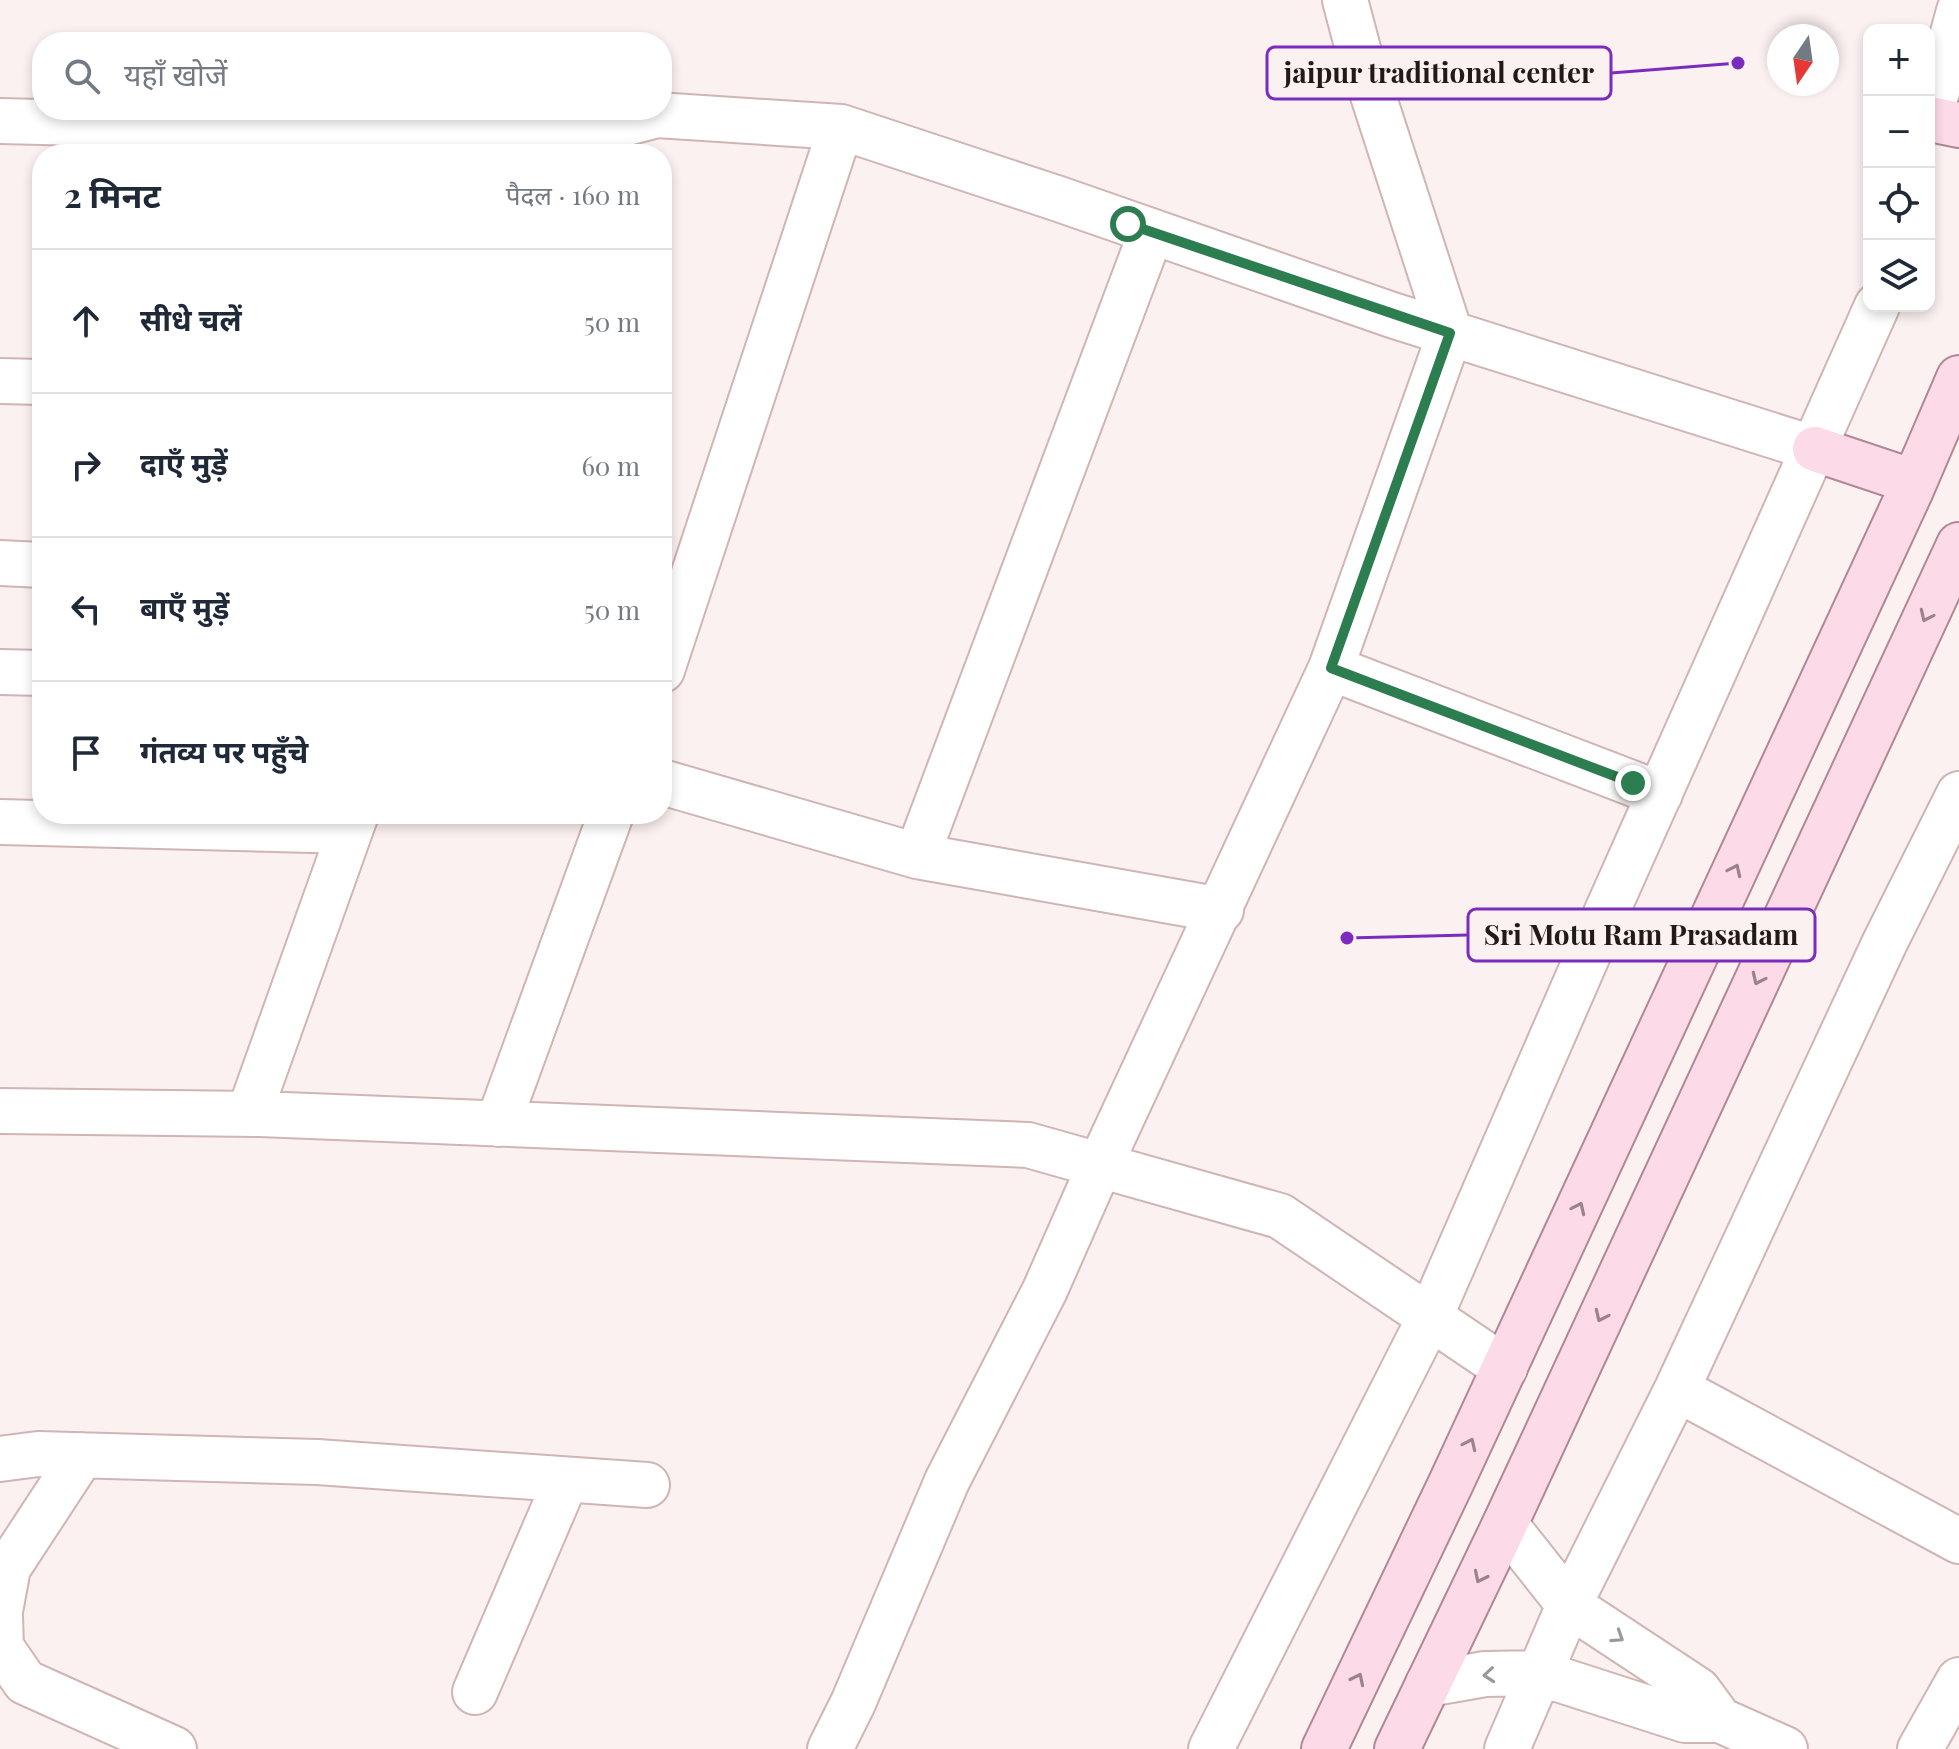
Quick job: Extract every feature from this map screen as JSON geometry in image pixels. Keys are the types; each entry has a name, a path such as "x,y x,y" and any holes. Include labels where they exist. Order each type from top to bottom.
{"main road":[{"path":"1935,121 1959,125"},
{"path":"1324,1749 1505,1368 1914,482 1959,378"},
{"path":"1815,449 1914,482"},
{"path":"1397,1749 1505,1524 1959,545"}],"street":[{"path":"830,1749 853,1703 947,1481 1045,1290 1331,668 1450,333 1345,0"},
{"path":"1935,98 1959,11"},
{"path":"672,116 841,127 1450,333 1815,449"},
{"path":"0,121 578,144 643,120"},
{"path":"672,640 841,127"},
{"path":"917,856 1151,233"},
{"path":"1211,1749 1430,1317 1874,312"},
{"path":"0,381 32,382"},
{"path":"0,563 32,565"},
{"path":"1331,668 1660,794"},
{"path":"0,672 32,673"},
{"path":"672,785 917,856 1221,910"},
{"path":"1507,1749 1569,1605 1677,1389 1885,942 1959,794"},
{"path":"0,822 32,822"},
{"path":"249,1114 352,824"},
{"path":"498,1124 607,824"},
{"path":"0,1111 249,1114 1028,1145 1280,1216 1505,1368"},
{"path":"1677,1389 1959,1541"},
{"path":"0,1459 38,1454 317,1462 647,1485"},
{"path":"82,1455 8,1568 0,1614 1,1647 25,1682 174,1749"},
{"path":"475,1692 566,1480"},
{"path":"1505,1524 1569,1605 1698,1690 1720,1720"},
{"path":"1428,1684 1485,1674 1539,1673 1685,1720 1720,1720 1785,1749"},
{"path":"1920,1749 1959,1680"}],"place":[{"name":"jaipur traditional center","path":"1738,63"},
{"name":"Sri Motu Ram Prasadam","path":"1347,938"}],"route":[{"path":"1128,224 1450,333 1331,668 1633,783"}]}
